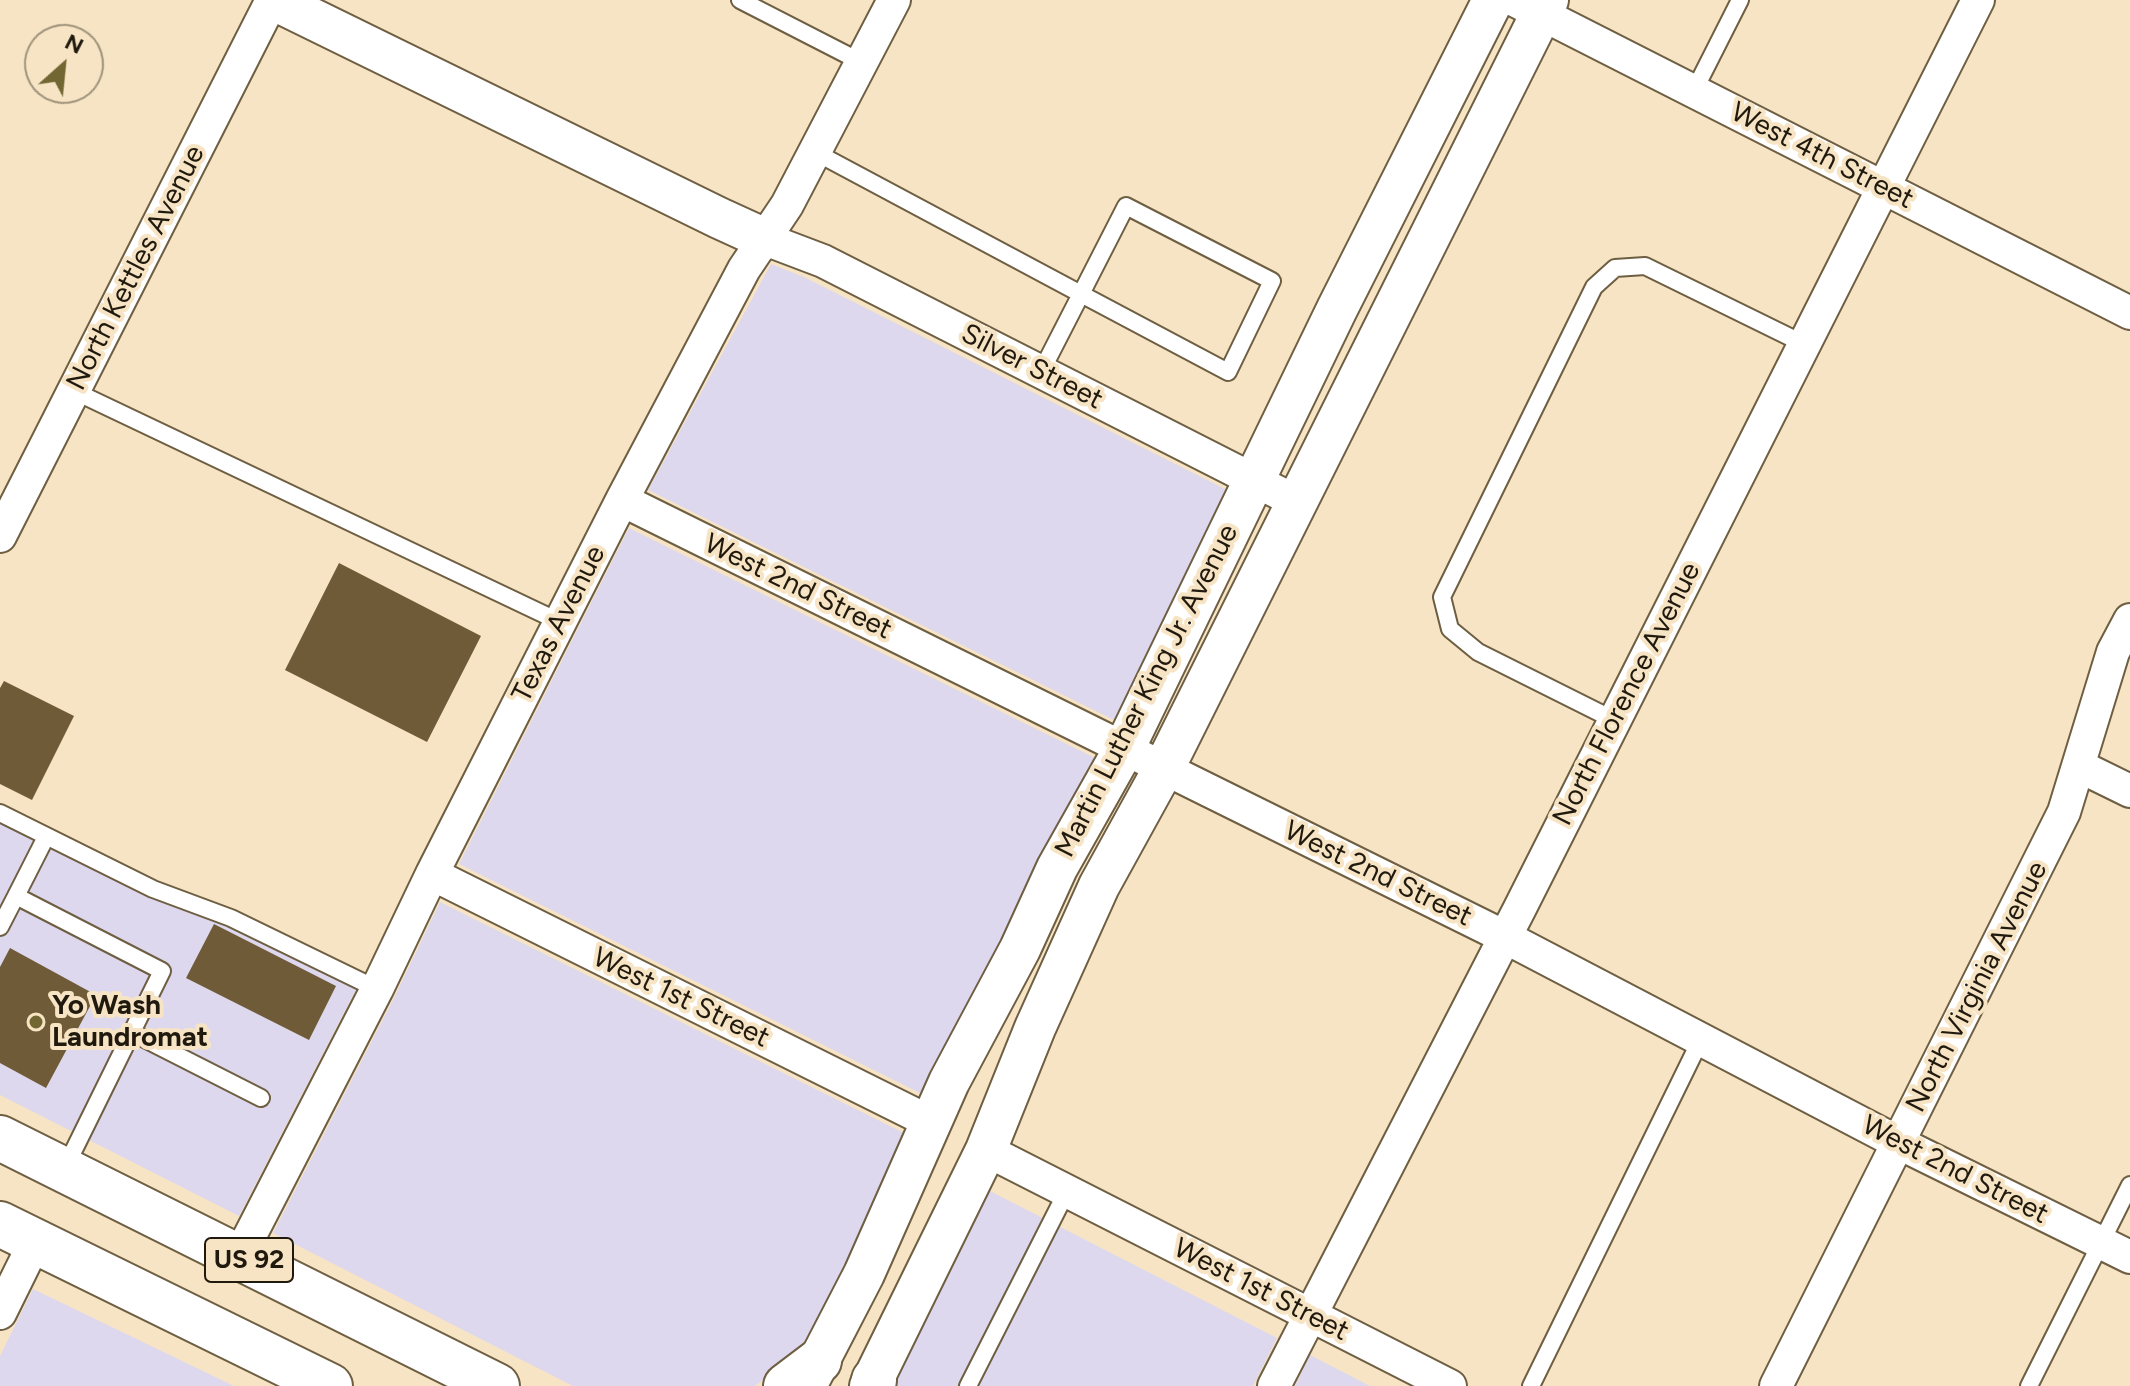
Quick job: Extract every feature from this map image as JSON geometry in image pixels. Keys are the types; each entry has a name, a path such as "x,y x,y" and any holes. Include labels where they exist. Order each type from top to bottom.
{"main road":[{"name":"US 92","path":"0,1138 240,1255 497,1386"},
{"name":"US 92","path":"18,1233 330,1386"}],"street":[{"path":"273,0 765,239"},
{"name":"North Kettles Avenue","path":"0,536 273,0"},
{"name":"Texas Avenue","path":"240,1255 622,500 744,269 787,205 894,0"},
{"name":"Martin Luther King Jr. Avenue","path":"804,1378 864,1274 930,1122 1020,949 1057,868 1124,749 1252,480 1493,0"},
{"name":"North Florence Avenue","path":"1274,1386 1505,937 1978,0"},
{"name":"Martin Luther King Jr. Avenue","path":"872,1384 986,1150 1035,1028 1099,886 1164,768 1297,502 1534,4"},
{"name":"West 4th Street","path":"1534,4 1694,91 2130,313"},
{"name":"Silver Street","path":"765,239 823,261 1297,502"},
{"name":"West 2nd Street","path":"622,500 1505,937 1899,1143 2130,1257"},
{"name":"North Virginia Avenue","path":"1776,1386 2064,812 2113,652 2130,620"},
{"path":"2079,766 2130,791"},
{"name":"West 1st Street","path":"432,874 930,1122"},
{"name":"West 1st Street","path":"986,1150 1450,1386"},
{"path":"0,1313 18,1233"}],"lane":[{"path":"740,0 861,62"},
{"path":"1694,91 1740,0"},
{"path":"815,152 1081,294 1228,372 1272,281 1126,206 1081,294 1041,372"},
{"path":"1614,720 1478,652 1450,629 1442,597 1594,287 1615,268 1645,266 1804,344"},
{"path":"74,391 560,622"},
{"path":"0,813 153,889 231,918 377,989"},
{"path":"0,927 46,837"},
{"path":"16,896 162,971 64,1169"},
{"path":"131,1032 261,1098"},
{"path":"1531,1386 1701,1039"},
{"path":"2029,1386 2130,1185"},
{"path":"968,1386 1067,1191"}],"shaded area":[{"path":"771,264 804,277 1227,490 1116,721 648,490"},
{"path":"629,528 1097,759 1049,842 1003,941 922,1094 459,864"},
{"path":"0,809 360,982 239,1216 0,1095"},
{"path":"440,902 904,1133 847,1266 804,1348 755,1386 573,1386 273,1233"},
{"path":"988,1190 1277,1338 1253,1386 892,1386"},
{"path":"33,1289 234,1386 0,1386 0,1356"},
{"path":"1310,1355 1370,1386 1295,1386"}],"building":[{"path":"339,563 481,636 427,742 285,670"},
{"path":"4,681 74,716 32,800 0,784 0,688"},
{"path":"214,924 336,986 309,1040 186,978"},
{"path":"10,948 96,995 46,1088 0,1063 0,967"}],"place":[{"name":"Yo Wash Laundromat","path":"36,1022"}]}
